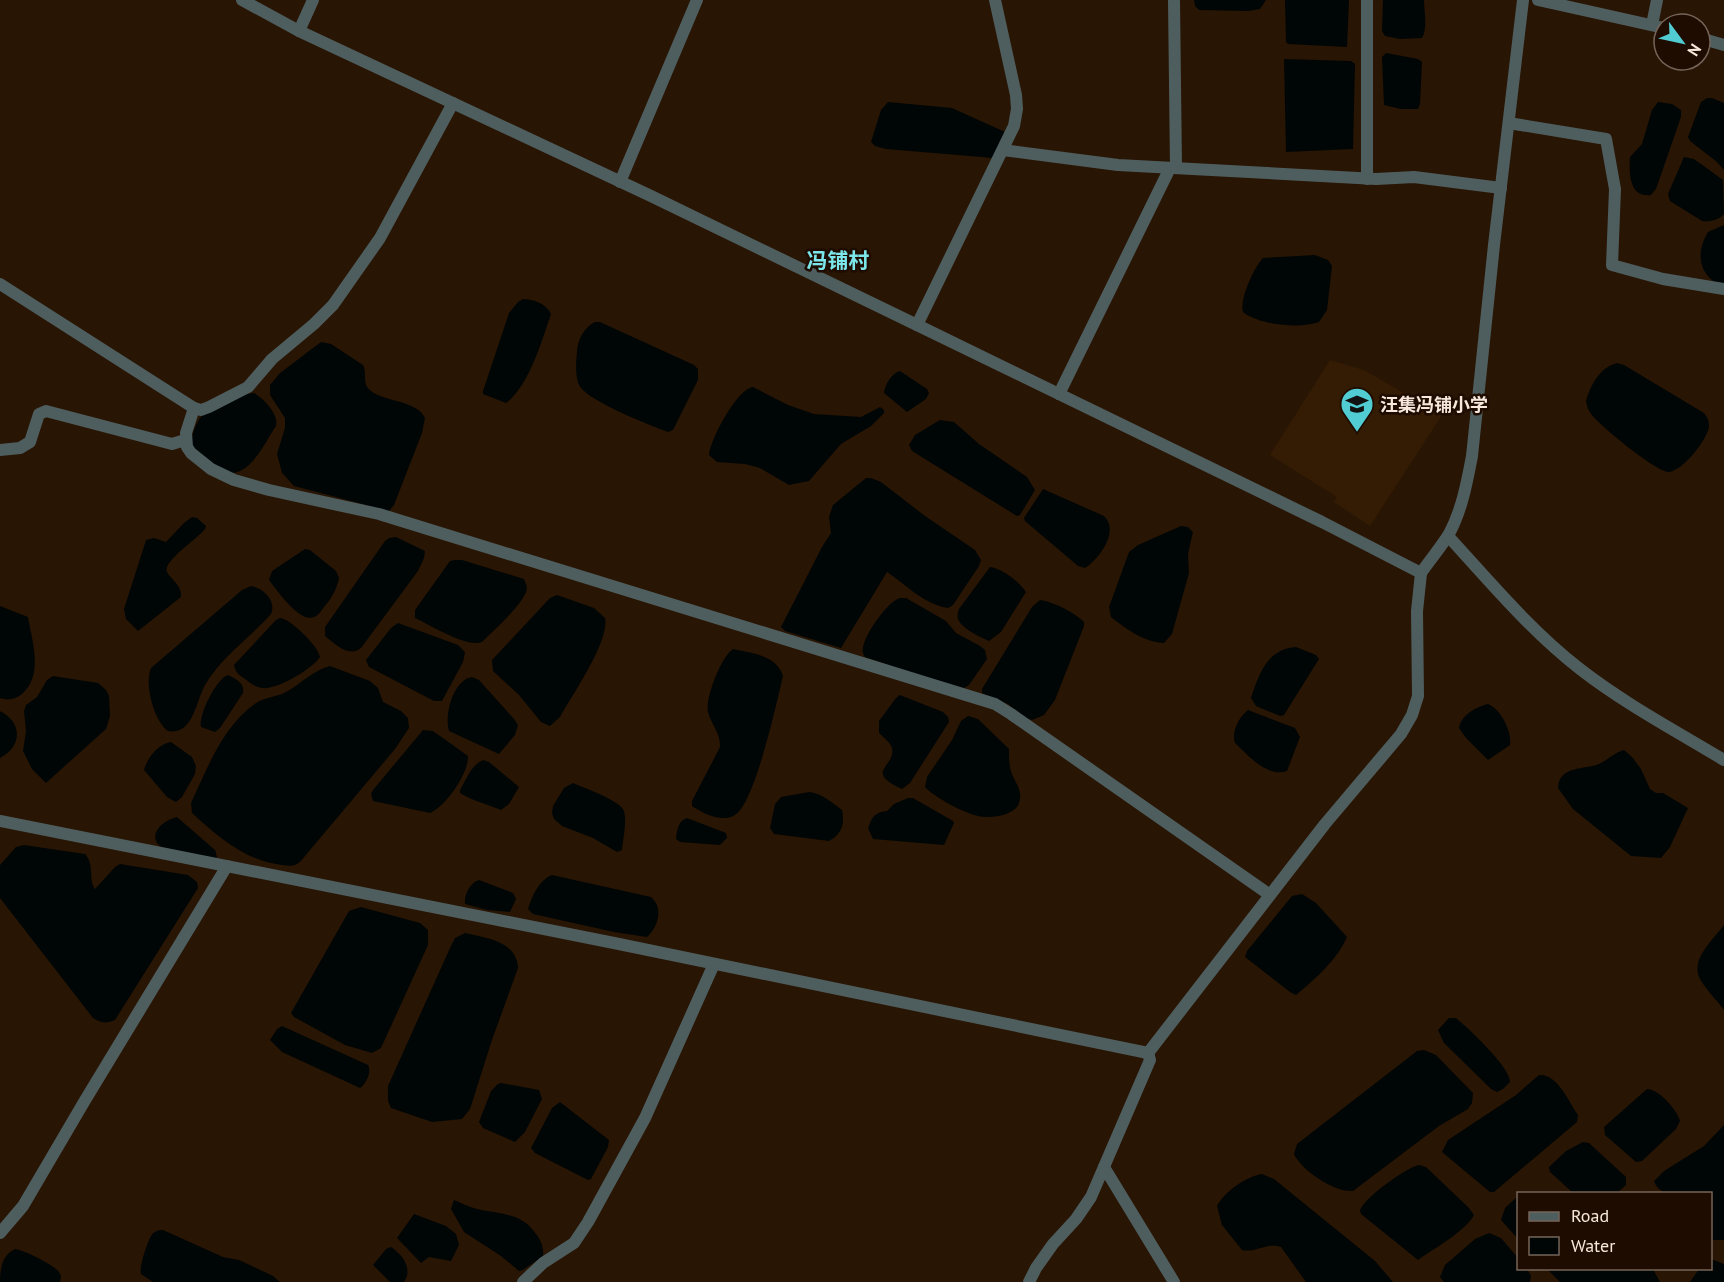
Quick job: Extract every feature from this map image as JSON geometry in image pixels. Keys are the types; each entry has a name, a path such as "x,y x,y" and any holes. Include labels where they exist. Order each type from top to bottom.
{"street":[{"path":"242,0 299,31 620,182 1059,394 1322,522 1420,573"},
{"path":"299,31 313,0"},
{"path":"620,182 697,0"},
{"path":"917,325 1014,126 1016,102 995,0"},
{"path":"1059,394 1173,168 1174,0"},
{"path":"1367,0 1367,179"},
{"path":"1148,1053 1346,798 1401,734 1412,715 1418,696 1417,611 1420,573 1448,536 1466,490 1472,456 1523,0"},
{"path":"1538,0 1652,25"},
{"path":"0,284 194,408 201,410 248,387 272,359 333,305 380,238 453,103"},
{"path":"1509,123 1606,139 1615,189 1612,266 1663,279 1724,289"},
{"path":"1003,150 1118,165 1367,179 1414,177 1501,188"},
{"path":"194,408 185,440 191,453 211,469 234,480 379,514 994,705 1011,714 1270,895"},
{"path":"0,450 20,448 30,442 39,414 46,411 172,444 185,440"},
{"path":"1448,536 1508,602 1579,668 1625,700 1724,760"},
{"path":"0,821 1148,1053"},
{"path":"0,1233 23,1206 227,866"},
{"path":"523,1282 543,1263 574,1244 588,1222 645,1118 714,964"},
{"path":"1029,1282 1053,1244 1076,1219 1091,1197 1150,1060 1148,1053"},
{"path":"1104,1167 1174,1282"}],"shaded area":[{"name":"汪集冯铺小学","path":"1330,360 1364,370 1442,415 1370,526 1334,502 1337,497 1270,455"}],"water":[{"path":"1194,0 1266,0 1260,9 1248,11 1199,10"},
{"path":"1285,0 1349,0 1347,47 1288,44 1286,42"},
{"path":"1383,0 1424,0 1425,25 1422,38 1400,39 1385,36 1382,31"},
{"path":"1386,53 1418,59 1422,62 1418,109 1401,109 1384,105 1382,57"},
{"path":"1284,59 1351,61 1355,64 1353,149 1286,152"},
{"path":"1707,98 1724,103 1724,170 1688,137 1701,102"},
{"path":"888,102 952,108 1005,132 993,158 886,149 875,146 871,142 881,110"},
{"path":"1658,102 1672,104 1681,110 1681,117 1656,189 1651,195 1644,195 1634,189 1630,157 1642,144 1652,110"},
{"path":"1684,157 1694,159 1723,180 1724,214 1720,218 1702,221 1670,201 1668,194"},
{"path":"1724,225 1724,283 1716,283 1702,266 1701,253 1708,232"},
{"path":"1315,255 1328,260 1332,266 1327,310 1319,322 1301,325 1269,323 1243,312 1243,300 1248,284 1263,258"},
{"path":"523,299 539,303 551,314 528,374 506,403 483,394 483,391 509,313"},
{"path":"595,322 600,322 694,365 698,369 698,380 673,430 668,432 620,412 594,398 579,385 576,368 578,343 584,331"},
{"path":"321,342 331,344 363,365 367,387 372,392 414,407 425,418 422,433 394,505 389,511 294,486 282,473 277,454 285,428 285,418 270,395 270,385 280,373"},
{"path":"1617,363 1704,413 1707,417 1709,426 1704,439 1687,461 1674,471 1661,470 1640,456 1605,428 1589,411 1586,401 1593,383 1601,373"},
{"path":"900,371 927,389 929,393 926,399 907,412 884,393 889,379"},
{"path":"753,387 788,405 814,414 861,417 880,407 884,413 871,426 841,444 809,481 789,485 760,468 745,464 717,462 709,455 714,437 726,415 740,396"},
{"path":"254,393 273,412 276,426 251,463 237,472 229,473 208,462 194,450 193,433 198,421 207,412 236,398"},
{"path":"940,420 954,422 979,444 1027,477 1035,490 1020,515 1017,516 912,451 909,445 915,435"},
{"path":"866,478 881,482 975,550 981,560 979,566 953,605 948,608 931,603 887,572 841,648 785,631 781,627 831,533 829,517 833,505"},
{"path":"1043,489 1104,516 1108,522 1110,529 1106,544 1085,568 1078,566 1025,521 1024,518"},
{"path":"192,517 197,518 206,526 205,529 175,556 167,567 167,572 180,589 181,597 138,631 126,619 124,609 146,540 154,538 166,542"},
{"path":"1181,526 1188,527 1193,532 1188,554 1189,573 1172,634 1164,643 1157,642 1142,637 1123,626 1111,617 1109,607 1129,552 1138,545"},
{"path":"396,537 425,551 418,571 361,648 356,651 342,649 325,636 325,627 385,541"},
{"path":"305,549 310,550 336,571 339,578 333,594 321,612 308,618 295,611 269,580 272,571"},
{"path":"462,560 524,579 526,584 526,592 519,604 482,642 467,642 458,639 415,618 415,610 450,561"},
{"path":"990,567 1010,576 1026,592 1001,632 989,641 967,629 960,623 958,617 959,609"},
{"path":"251,586 260,589 268,596 272,604 271,614 212,675 188,723 176,731 168,731 158,719 152,702 149,683 151,668 242,590"},
{"path":"557,595 594,608 605,618 605,628 589,668 560,717 550,726 541,722 519,695 493,671 492,660 550,598"},
{"path":"900,598 906,598 946,621 956,633 985,650 987,659 969,685 964,688 940,682 865,657 864,642 872,627 889,605"},
{"path":"1040,600 1069,611 1084,622 1084,626 1055,700 1044,715 1032,720 1025,718 1008,704 982,693 982,689 1032,607"},
{"path":"0,606 28,617 35,657 35,668 29,686 20,696 9,699 0,698"},
{"path":"280,618 291,623 304,634 320,657 294,678 276,686 268,688 253,685 239,675 234,665"},
{"path":"398,623 458,645 465,652 463,662 442,701 434,701 369,667 366,660 391,628"},
{"path":"1296,647 1316,655 1319,659 1284,715 1280,716 1256,706 1251,698 1266,664 1278,652"},
{"path":"733,649 769,659 780,669 783,676 764,750 750,792 743,807 735,815 719,818 692,806 692,801 720,747 719,738 708,712 709,697 719,669 728,653"},
{"path":"330,666 370,681 378,688 383,702 401,711 408,718 409,728 395,749 300,862 287,866 256,859 212,831 192,813 191,803 217,748 244,713 256,703 286,692 318,671"},
{"path":"228,675 241,684 243,693 220,728 215,732 201,727 202,714 209,698 219,683"},
{"path":"53,676 98,683 109,696 110,716 106,729 46,783 32,769 23,751 26,731 24,711 26,705 37,697 47,680"},
{"path":"472,677 479,680 518,725 515,735 499,754 449,731 448,716 451,699 460,684"},
{"path":"900,695 943,712 949,722 910,783 902,789 885,778 883,773 890,760 892,748 879,733 879,721"},
{"path":"1488,704 1501,716 1507,728 1510,745 1488,760 1459,728 1460,723 1470,712"},
{"path":"1248,710 1295,728 1300,737 1287,771 1272,771 1265,768 1235,743 1234,734 1237,725"},
{"path":"0,711 13,721 17,734 13,747 0,758"},
{"path":"968,716 978,719 1009,749 1010,767 1019,789 1020,798 1013,811 1002,816 983,817 972,814 942,800 925,787 927,777 952,740 961,721"},
{"path":"423,730 433,731 468,756 461,780 443,804 430,813 373,801 371,794 373,790"},
{"path":"171,742 192,757 196,766 195,774 182,797 176,802 167,797 144,770 154,752"},
{"path":"1624,750 1641,769 1650,789 1656,793 1663,793 1688,808 1670,847 1661,858 1631,856 1573,809 1558,788 1559,781 1568,772 1599,764"},
{"path":"483,760 489,762 519,787 509,804 501,810 460,793 472,769"},
{"path":"573,783 609,799 624,811 622,850 617,852 593,838 562,826 554,819 553,806 564,788"},
{"path":"809,792 822,796 842,810 843,824 840,832 829,841 774,834 770,828 775,804 781,797"},
{"path":"908,798 913,798 953,821 944,845 873,839 868,828 874,816"},
{"path":"177,817 215,850 217,857 215,859 161,847 155,838 158,829 166,821"},
{"path":"687,818 726,833 727,838 720,845 680,842 676,839 678,829 682,821"},
{"path":"24,845 85,854 90,863 95,889 120,864 188,875 197,882 198,888 115,1020 104,1022 93,1018 0,898 0,865 16,847"},
{"path":"552,875 651,897 657,906 657,923 647,937 533,914 528,909 534,894 543,881"},
{"path":"479,880 513,893 516,899 510,912 487,910 465,904 468,889"},
{"path":"1302,894 1316,903 1347,937 1318,976 1296,995 1245,957 1247,951 1292,896"},
{"path":"361,907 420,923 428,930 428,945 381,1048 372,1053 345,1045 294,1017 291,1013 349,911"},
{"path":"1724,925 1724,1010 1702,983 1698,964 1704,950"},
{"path":"465,933 491,939 506,946 516,959 518,968 470,1109 462,1119 432,1122 391,1108 388,1101 388,1086 455,938"},
{"path":"1449,1018 1456,1018 1462,1023 1488,1048 1503,1067 1510,1082 1503,1089 1497,1092 1491,1089 1444,1043 1438,1030"},
{"path":"282,1026 368,1065 368,1078 360,1088 282,1052 270,1040 277,1029"},
{"path":"1424,1050 1436,1055 1473,1093 1472,1103 1468,1109 1439,1126 1353,1191 1346,1191 1328,1184 1304,1167 1294,1154 1297,1144 1417,1051"},
{"path":"1539,1075 1551,1079 1562,1089 1578,1115 1577,1122 1494,1192 1490,1192 1442,1152 1448,1140 1516,1095"},
{"path":"501,1083 539,1090 542,1099 525,1132 515,1142 483,1128 479,1122 491,1091"},
{"path":"1647,1089 1657,1092 1667,1101 1680,1121 1676,1129 1642,1161 1636,1162 1605,1135 1604,1127"},
{"path":"560,1102 609,1140 608,1147 591,1179 588,1180 535,1153 531,1148 552,1108"},
{"path":"1724,1125 1724,1240 1712,1238 1712,1192 1665,1192 1657,1187 1654,1181 1664,1171 1704,1146"},
{"path":"1583,1142 1589,1143 1626,1177 1626,1185 1618,1192 1572,1192 1550,1172 1549,1167 1566,1151"},
{"path":"1419,1165 1426,1167 1474,1215 1457,1233 1418,1260 1360,1211 1368,1199 1386,1184"},
{"path":"1262,1174 1274,1179 1375,1261 1393,1282 1306,1282 1281,1247 1242,1250 1222,1225 1217,1206 1236,1186"},
{"path":"1517,1197 1517,1238 1501,1220 1505,1208"},
{"path":"454,1200 474,1208 509,1215 524,1222 539,1239 543,1247 543,1256 519,1271 501,1256 464,1232 451,1209"},
{"path":"414,1214 446,1226 456,1234 459,1245 451,1261 429,1257 421,1263 397,1238"},
{"path":"163,1230 223,1257 239,1260 273,1276 280,1282 153,1282 141,1274 141,1266 151,1236 156,1231"},
{"path":"1489,1233 1501,1238 1517,1257 1517,1270 1528,1270 1531,1276 1530,1282 1444,1282 1440,1277 1445,1265 1475,1239"},
{"path":"391,1247 399,1254 407,1267 407,1277 404,1282 390,1282 373,1265 386,1249"},
{"path":"15,1249 38,1258 56,1269 61,1276 60,1282 0,1282 1,1267 7,1255"},
{"path":"1712,1259 1724,1264 1724,1282 1690,1282 1698,1270 1712,1270"},
{"path":"1548,1270 1654,1270 1660,1282 1560,1282"}],"place":[{"name":"汪集冯铺小学","path":"1357,433"}],"district":[{"name":"冯铺村","path":"838,260"}]}
